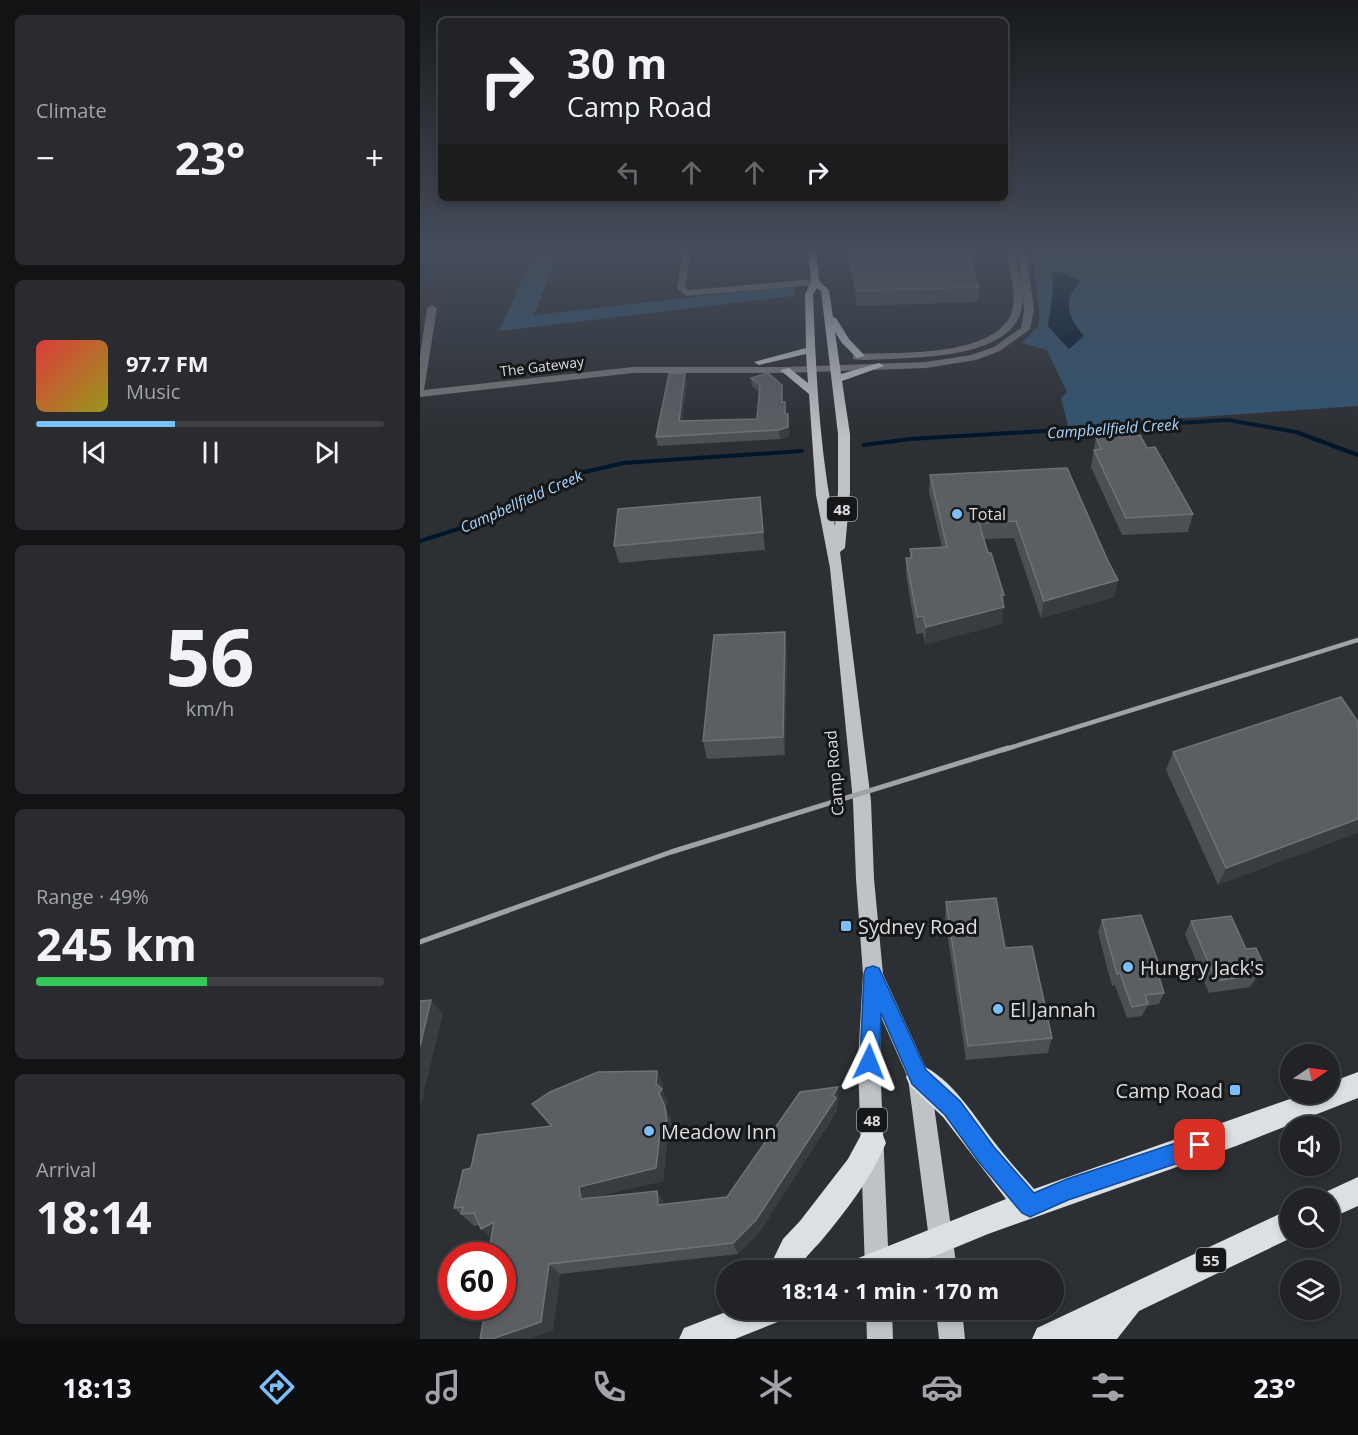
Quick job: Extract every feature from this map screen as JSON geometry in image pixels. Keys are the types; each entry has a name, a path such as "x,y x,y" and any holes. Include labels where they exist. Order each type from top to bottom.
{"highway":[{"path":"919,1077 952,1108 986,1154 1030,1206"},
{"path":"895,1260 1067,1190 1245,1130 1358,1086"},
{"path":"788,1260 793,1249 810,1231 858,1168 872,1143"},
{"path":"1340,1200 1358,1191"},
{"name":"55","path":"1047,1339 1280,1228"},
{"path":"1097,1339 1132,1298"},
{"path":"696,1339 742,1320"}],"main road":[{"name":"Camp Road","path":"810,312 813,392 822,495 837,568 862,801 865,879 873,974 869,1062 874,1260"},
{"name":"Camp Road","path":"830,315 844,451 837,568"},
{"path":"830,315 845,341 860,356"},
{"path":"837,380 879,366"},
{"path":"785,370 813,392"},
{"name":"Camp Road","path":"873,974 919,1077 944,1260"},
{"path":"879,1320 880,1339"},
{"path":"950,1320 952,1339"}],"street":[{"path":"420,389 431,312"},
{"path":"835,363 860,356 966,348 992,339 1007,329 1015,312"},
{"path":"811,359 879,366 926,365 973,358 997,349 1018,336 1025,329 1028,312"},
{"name":"The Gateway","path":"420,394 621,371 811,359"},
{"name":"The Gateway","path":"668,369 785,370 811,359"}],"shaded area":[{"path":"507,312 535,312 534,315 557,312 655,312 499,331"},
{"path":"1039,312 1358,312 1358,406 1068,426 1061,398 1067,392 1047,350 1022,343 1039,325"},
{"path":"1050,312 1070,312 1084,336 1069,349 1048,326"}],"building":[{"path":"685,373 679,421 757,419 760,385 751,378 768,373 782,385 782,402 785,402 785,414 788,414 788,427 779,430 656,437 669,374"},
{"path":"1140,435 1147,448 1155,447 1193,514 1126,518 1094,450 1101,449 1096,437"},
{"path":"1067,468 1118,580 1044,601 1016,521 979,523 1004,595 1001,595 1004,607 926,627 923,616 917,617 906,558 912,558 910,549 947,547 930,475"},
{"path":"760,497 763,532 614,546 618,509"},
{"path":"785,632 783,737 703,741 714,635"},
{"path":"1341,697 1358,722 1358,819 1226,868 1173,752"},
{"name":"El Jannah","path":"996,898 1005,948 1032,946 1052,1038 968,1046 946,902"},
{"name":"Hungry Jack's","path":"1141,915 1161,970 1157,970 1164,993 1145,995 1148,1004 1132,1007 1120,973 1117,974 1102,920"},
{"path":"1231,916 1246,949 1256,948 1263,963 1252,964 1258,975 1216,981 1191,921"},
{"path":"431,1000 420,1046 420,1001"},
{"path":"657,1071 656,1084 662,1089 659,1093 665,1107 667,1121 661,1123 656,1168 579,1187 581,1199 657,1191 658,1205 727,1197 800,1092 838,1087 833,1095 836,1098 756,1220 733,1243 549,1264 541,1322 492,1339 480,1339 483,1320 516,1320 516,1242 490,1242 494,1222 481,1229 474,1213 461,1214 463,1207 454,1208 463,1170 471,1168 478,1135 552,1126 532,1104 550,1092 598,1072"}],"waterway":[{"name":"Campbellfield Creek","path":"864,445 910,439 1228,420 1296,432 1358,455"},
{"name":"Campbellfield Creek","path":"420,541 464,527 537,490 576,474 623,463 802,451"}],"railway":[{"path":"1003,750 1358,640"},
{"path":"420,942 671,852 1008,748"}],"place":[{"name":"Total","path":"957,514"},
{"name":"Sydney Road","path":"846,926"},
{"name":"Hungry Jack's","path":"1128,967"},
{"name":"El Jannah","path":"998,1009"},
{"name":"Camp Road","path":"1235,1090"},
{"name":"Meadow Inn","path":"649,1131"}],"route":[{"path":"869,1062 873,974 919,1077 952,1108 969,1133 1030,1206 1067,1190 1200,1145"}]}
